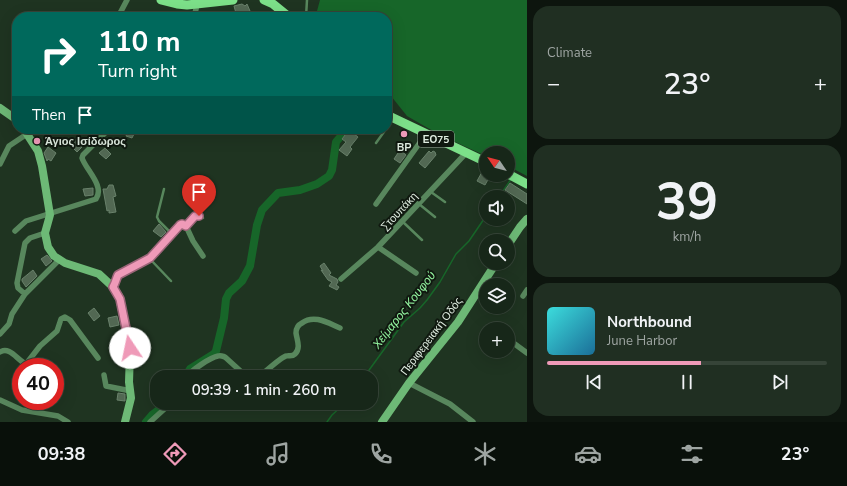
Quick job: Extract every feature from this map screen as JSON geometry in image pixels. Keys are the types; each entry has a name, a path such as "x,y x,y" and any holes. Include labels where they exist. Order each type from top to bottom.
{"main road":[{"path":"163,0 181,5 197,5 233,0"},
{"path":"264,0 282,12"},
{"name":"ΕΟ75","path":"392,118 479,158"},
{"path":"515,176 527,180"},
{"path":"515,177 527,184"}],"street":[{"path":"121,12 127,0"},
{"path":"195,12 197,5"},
{"path":"0,108 12,116"},
{"path":"0,164 8,148 25,134"},
{"path":"30,134 39,154 50,215 45,233 48,247 59,260 73,266 96,272 113,287 120,299 130,348 129,382 131,398 125,422"},
{"path":"15,231 26,221 50,215 98,197 97,184 82,158 82,155 103,134"},
{"path":"376,204 426,134"},
{"name":"Στουπάκη","path":"341,279 378,247 403,222 467,152"},
{"path":"520,227 527,212"},
{"path":"515,234 527,219"},
{"path":"113,287 118,275 150,258 182,224 186,226 193,241 203,256"},
{"path":"26,294 18,288 17,283 24,246 30,238 45,233"},
{"path":"378,247 416,273"},
{"path":"0,334 9,324 12,314 26,294 59,260"},
{"name":"Περιφερειακή Οδός","path":"382,422 409,383 458,322 491,270"},
{"path":"523,296 527,290"},
{"path":"0,352 2,350 7,350 26,364 40,346 56,334 62,318 66,317 69,318 98,358"},
{"path":"268,370 285,356 295,354 298,343 296,330 303,322 314,318 340,328"},
{"path":"515,344 527,353"},
{"path":"193,370 214,357 221,355 239,370"},
{"path":"104,375 106,386 131,391"},
{"path":"409,383 450,404 473,422"},
{"path":"0,400 22,410 58,416 68,422"},
{"path":"150,422 163,410"}],"lane":[{"path":"306,12 307,0"},
{"path":"376,143 382,134"},
{"path":"164,189 157,217 172,234"},
{"path":"430,192 445,202"},
{"path":"419,204 435,217"},
{"path":"186,226 195,216 202,218"},
{"path":"403,222 422,240"},
{"path":"150,258 171,280"}],"shaded area":[{"path":"320,0 527,0 527,176 515,170 515,146 479,146 479,153 440,135 407,116 392,97 392,12 317,12"}],"building":[{"path":"242,4 245,6 247,4 250,11 236,12 234,6"},
{"path":"127,134 134,134 132,138 126,136"},
{"path":"346,134 354,134 358,137 350,147 352,149 347,156 339,150 346,142 342,139"},
{"path":"74,138 82,147 77,152 68,143"},
{"path":"48,147 56,153 51,161 48,159 47,161 44,153"},
{"path":"105,148 111,154 106,159 99,153"},
{"path":"400,150 406,155 400,163 394,159"},
{"path":"429,151 431,153 433,151 435,152 436,155 425,168 419,163"},
{"path":"479,182 487,182 485,185"},
{"path":"510,183 527,194 527,204 515,196 515,190 505,190"},
{"path":"109,185 113,185 116,196 113,197 116,212 109,213 109,210 107,211 103,189 107,189"},
{"path":"93,188 93,195 85,196 83,189"},
{"path":"159,224 166,232 161,237 153,231"},
{"path":"47,255 52,261 46,266 41,259"},
{"path":"324,263 331,273 329,275 337,279 338,282 336,285 339,287 337,290 329,286 332,282 328,280 321,270 323,271 320,266"},
{"path":"33,270 37,276 26,287 22,279"},
{"path":"94,308 100,316 94,321 88,313"},
{"path":"117,316 119,325 110,327 108,318"},
{"path":"138,350 145,354 139,364 135,361 135,354"},
{"path":"118,393 125,394 125,401 117,400"}],"waterway":[{"path":"189,370 214,354 216,351 224,318 226,299 229,293 242,281 250,266 257,225 262,210 278,193 300,190 317,184 329,176 332,170 336,142 343,134"},
{"name":"Χείμαρος Κουφού","path":"504,190 509,182"},
{"name":"Χείμαρος Κουφού","path":"369,370 404,322 427,300 440,282 456,254 469,241 479,226"},
{"path":"146,422 159,410"},
{"name":"Χείμαρος Κουφού","path":"327,422 337,410"}],"place":[{"name":"BP","path":"404,134"},
{"name":"Άγιος Ισίδωρος","path":"37,141"}],"route":[{"path":"130,348 120,299 118,293 113,287 118,275 150,258 180,225 184,224 186,226 195,216 199,216"}]}
